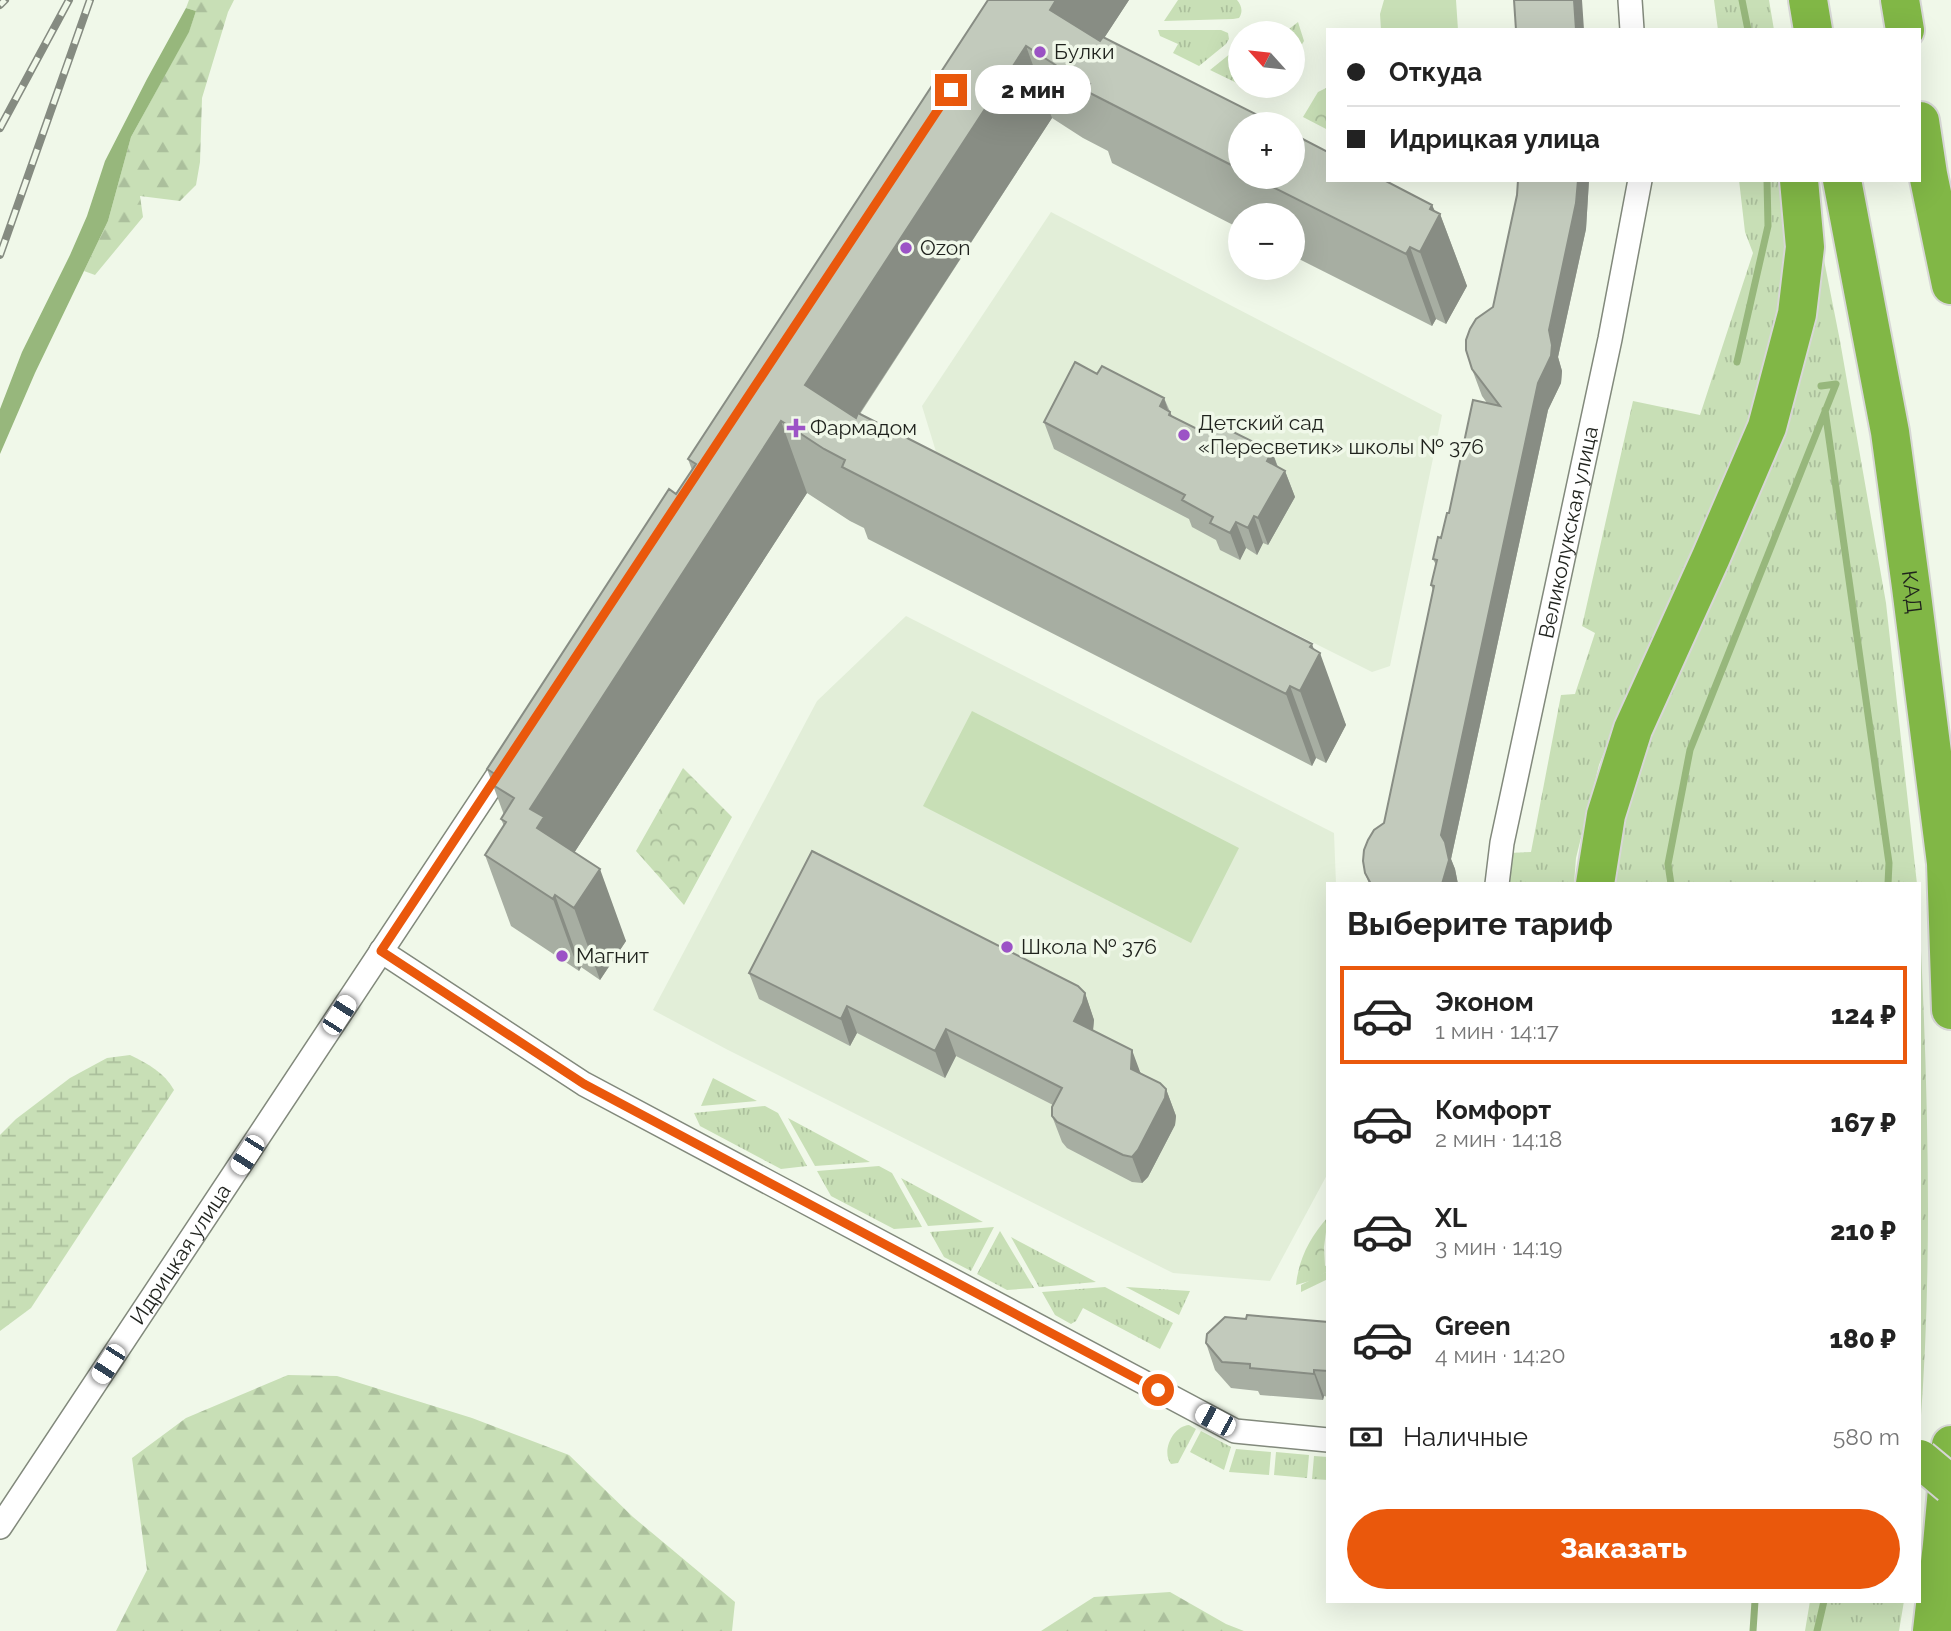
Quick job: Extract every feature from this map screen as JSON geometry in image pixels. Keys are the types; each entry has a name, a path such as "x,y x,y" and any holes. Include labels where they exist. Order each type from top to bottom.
{"highway":[{"path":"1789,0 1790,28"},
{"path":"1808,0 1813,28"},
{"path":"1900,0 1905,28"},
{"path":"1921,128 1951,285"},
{"path":"1595,882 1606,815 1633,729 1767,427 1797,314 1805,247 1799,182"},
{"name":"КАД","path":"1842,182 1890,432 1909,574 1946,863 1951,1010"},
{"path":"1932,1631 1951,1446"},
{"path":"1921,1460 1951,1485"}],"street":[{"path":"1630,0 1632,28"},
{"name":"Великолукская улица","path":"1497,882 1502,843 1610,339 1640,182"},
{"name":"Идрицкая улица","path":"0,1527 519,743"},
{"path":"381,951 584,1084 1236,1431 1326,1440"}],"shaded area":[{"path":"186,8 196,11 189,32 131,137 108,221 35,373 0,454 0,409 22,352 87,216 105,161"},
{"name":"Детский сад «Пересветик» школы № 376","path":"1051,212 1442,415 1390,666 1372,672 937,455 922,406"},
{"name":"Школа № 376","path":"906,616 1334,833 1336,882 1326,882 1326,1177 1270,1281 1173,1273 653,1010 817,701"}],"green space":[{"path":"189,0 234,0 202,98 200,162 196,185 180,201 140,196 143,217 95,275 84,271 108,221 131,137 189,31 196,11 186,8"},
{"path":"1178,0 1237,0 1241,14 1239,18 1233,19 1164,21"},
{"path":"1384,0 1456,0 1458,28 1381,28 1380,14"},
{"path":"1714,0 1769,0 1774,28 1718,28"},
{"path":"1158,30 1221,30 1228,33 1228,41 1199,66 1173,53 1178,44 1160,36"},
{"path":"1228,55 1228,79 1210,70"},
{"path":"1326,88 1326,129 1305,118 1318,92"},
{"path":"1739,182 1793,182 1790,265 1753,420 1626,698 1599,765 1576,858 1574,882 1508,882 1509,853 1531,852 1561,695 1575,694 1595,633 1582,626 1633,401 1700,415 1753,253 1745,232"},
{"path":"1817,254 1824,260 1886,603 1917,882 1603,882 1605,867"},
{"path":"972,711 1239,848 1191,943 923,806"},
{"path":"683,768 732,817 684,905 636,851"},
{"path":"1921,954 1928,1179 1921,1414"},
{"path":"130,1055 160,1073 174,1090 31,1308 0,1331 0,1135 16,1119 70,1078 107,1058"},
{"path":"713,1078 757,1101 701,1106"},
{"path":"765,1106 778,1113 807,1166 781,1169 700,1126 694,1113"},
{"path":"788,1118 870,1162 815,1166"},
{"path":"879,1166 892,1173 922,1227 894,1229 831,1196 817,1171"},
{"path":"901,1178 983,1222 928,1226"},
{"path":"1326,1220 1326,1272 1296,1285 1306,1248"},
{"path":"994,1227 971,1271 944,1257 930,1232"},
{"path":"1000,1231 1034,1288 1007,1290 977,1274"},
{"path":"1011,1237 1096,1282 1039,1287"},
{"path":"1326,1272 1326,1280 1301,1292 1301,1285"},
{"path":"1105,1287 1173,1323 1160,1349 1083,1308 1076,1321 1071,1324 1055,1315 1042,1292"},
{"path":"1126,1287 1190,1291 1179,1315"},
{"path":"288,1375 337,1376 472,1418 569,1455 633,1517 735,1602 732,1631 116,1631 147,1570 132,1458 186,1418"},
{"path":"1189,1425 1196,1429 1178,1463 1171,1464 1167,1453 1170,1440 1183,1426"},
{"path":"1201,1431 1231,1447 1224,1470 1190,1452"},
{"path":"1236,1449 1271,1452 1269,1475 1229,1472"},
{"path":"1276,1452 1309,1455 1307,1478 1274,1475"},
{"path":"1314,1456 1326,1457 1326,1480 1312,1479"},
{"path":"1170,1592 1226,1624 1244,1631 1041,1631 1094,1597"},
{"path":"1810,1603 1904,1603 1899,1631 1805,1631"}],"building":[{"path":"988,0 1056,0 1050,10 1100,41 1103,37 1251,112 1228,112 1228,163 1086,91 1090,84 1026,46 805,385 856,418 858,413 1312,644 1310,647 1320,653 1300,691 1290,686 1286,694 842,467 845,460 781,421 530,809 544,817 537,828 600,869 574,908 555,895 553,899 485,855 506,822 501,819 514,798 493,785 498,776 487,769 669,489 676,494 696,464 688,459"},
{"path":"1514,0 1574,0 1576,28 1516,28"},
{"path":"1305,140 1326,151 1326,182 1388,182 1432,205 1430,209 1440,214 1420,252 1410,247 1406,254 1277,189 1305,189"},
{"path":"1518,182 1578,182 1576,203 1549,330 1551,356 1538,383 1441,835 1449,860 1443,882 1370,882 1365,873 1364,850 1374,830 1384,823 1434,586 1431,585 1437,560 1433,559 1438,537 1441,538 1449,513 1473,400 1500,406 1472,369 1466,340 1476,319 1493,307"},
{"path":"1075,362 1097,374 1102,366 1164,398 1160,406 1170,412 1169,415 1201,431 1207,419 1272,451 1267,461 1285,471 1258,518 1254,516 1248,528 1236,522 1230,533 1210,523 1213,517 1182,500 1185,495 1044,422"},
{"path":"812,851 1078,986 1085,993 1074,1021 1132,1050 1131,1069 1160,1083 1166,1089 1165,1098 1132,1157 1057,1122 1052,1116 1052,1107 1062,1088 946,1029 935,1051 847,1006 841,1019 749,973"},
{"path":"1247,1315 1326,1322 1326,1371 1314,1370 1314,1374 1250,1368 1250,1364 1222,1362 1206,1343 1207,1334 1225,1317 1246,1319"}],"waterway":[{"path":"1742,0 1748,28"},
{"path":"1737,362 1768,226 1767,182"},
{"path":"1671,882 1668,864 1690,750 1836,384 1821,386"},
{"path":"1825,410 1889,863 1888,882"},
{"path":"1753,1631 1755,1603"},
{"path":"1817,1631 1824,1603"}],"railway":[{"path":"0,5 5,0"},
{"path":"0,128 69,0"},
{"path":"0,255 90,0"}],"place":[{"name":"Булки","path":"1040,52"},
{"name":"Ozon","path":"906,248"},
{"name":"Фармадом","path":"796,428"},
{"name":"Детский сад «Пересветик» школы № 376","path":"1184,435"},
{"name":"Школа № 376","path":"1007,947"},
{"name":"Магнит","path":"562,956"}],"route":[{"path":"951,90 381,951 584,1084 1158,1390"}]}
